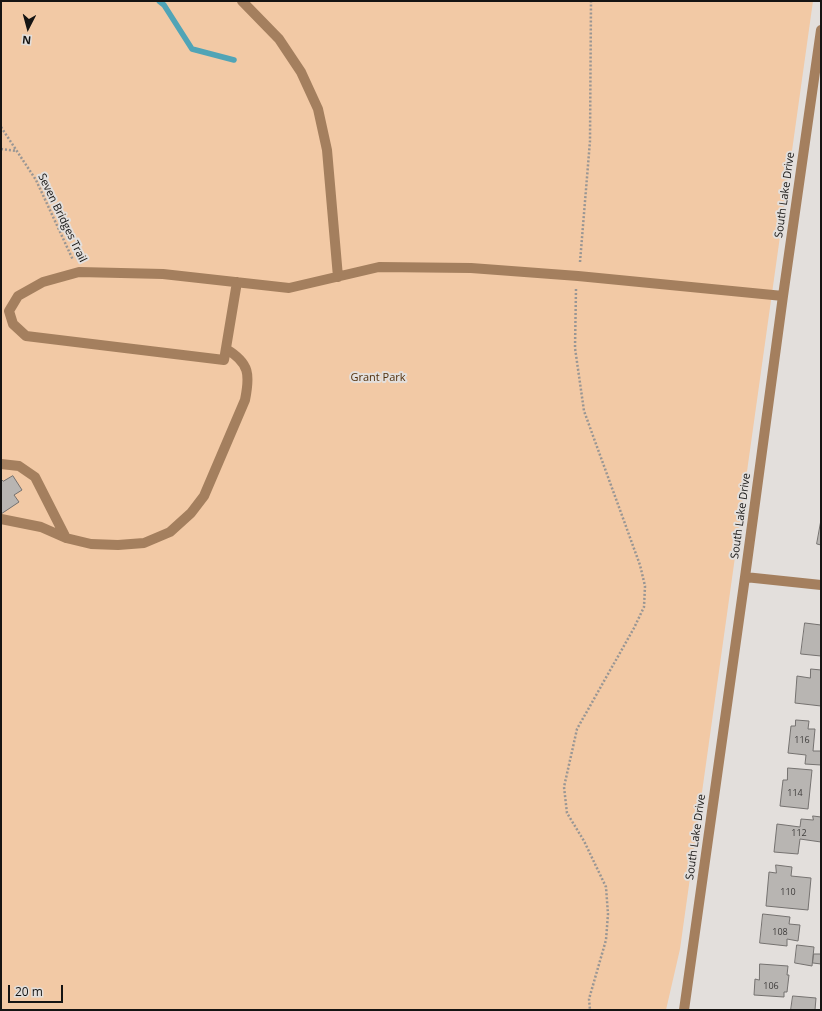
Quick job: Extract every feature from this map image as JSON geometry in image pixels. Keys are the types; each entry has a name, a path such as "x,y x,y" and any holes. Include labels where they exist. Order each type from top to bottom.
{"street":[{"path":"242,1 280,39 301,72 318,109 327,150 338,277"},
{"name":"South Lake Drive","path":"683,1008 821,30"},
{"path":"237,282 224,360 26,336 13,324 9,311 18,296 43,282 79,272 163,274 237,282 290,288 379,267 471,268 578,276 783,296"},
{"path":"1,518 41,527 66,538 92,544 118,545 144,543 170,532 191,514 204,496 245,400 248,384 247,372 238,356 226,348"},
{"path":"1,464 19,466 35,477 66,538"},
{"path":"745,577 821,585"}],"path":[{"path":"580,265 590,141 591,1"},
{"name":"Seven Bridges Trail","path":"1,128 36,180 79,272"},
{"path":"1,149 17,152"},
{"path":"576,288 575,348 584,411 640,565 646,586 644,607 578,729 564,787 567,813 584,841 606,887 608,914 606,940 589,999 590,1010"}],"green space":[{"name":"Grant Park","path":"1,1 813,1 680,949 666,1010 1,1010"}],"building":[{"path":"13,476 22,490 14,495 19,502 1,514 1,479 3,481"},
{"path":"821,520 821,545 817,544"},
{"path":"805,623 821,625 821,656 801,654"},
{"path":"811,669 821,670 821,706 795,703 797,676 810,678"},
{"path":"796,720 809,721 808,729 815,729 813,751 821,751 821,765 805,764 806,755 788,753 791,726 795,726"},
{"path":"788,768 812,770 808,809 780,806 783,780 787,780"},
{"path":"813,816 821,817 821,842 800,839 798,854 774,852 777,824 800,827 801,819 813,820"},
{"path":"776,865 792,867 791,876 811,878 808,910 766,906 769,872 776,873"},
{"path":"763,914 790,917 789,924 800,925 798,941 787,939 787,946 760,943"},
{"path":"797,945 814,947 812,966 795,963"},
{"path":"814,954 821,954 821,964 813,963"},
{"path":"760,964 788,966 787,975 789,975 787,992 784,992 784,997 754,995 755,979 759,980"},
{"path":"793,996 816,998 815,1010 791,1010"}],"waterway":[{"path":"159,1 164,5 192,49 234,60"}]}
